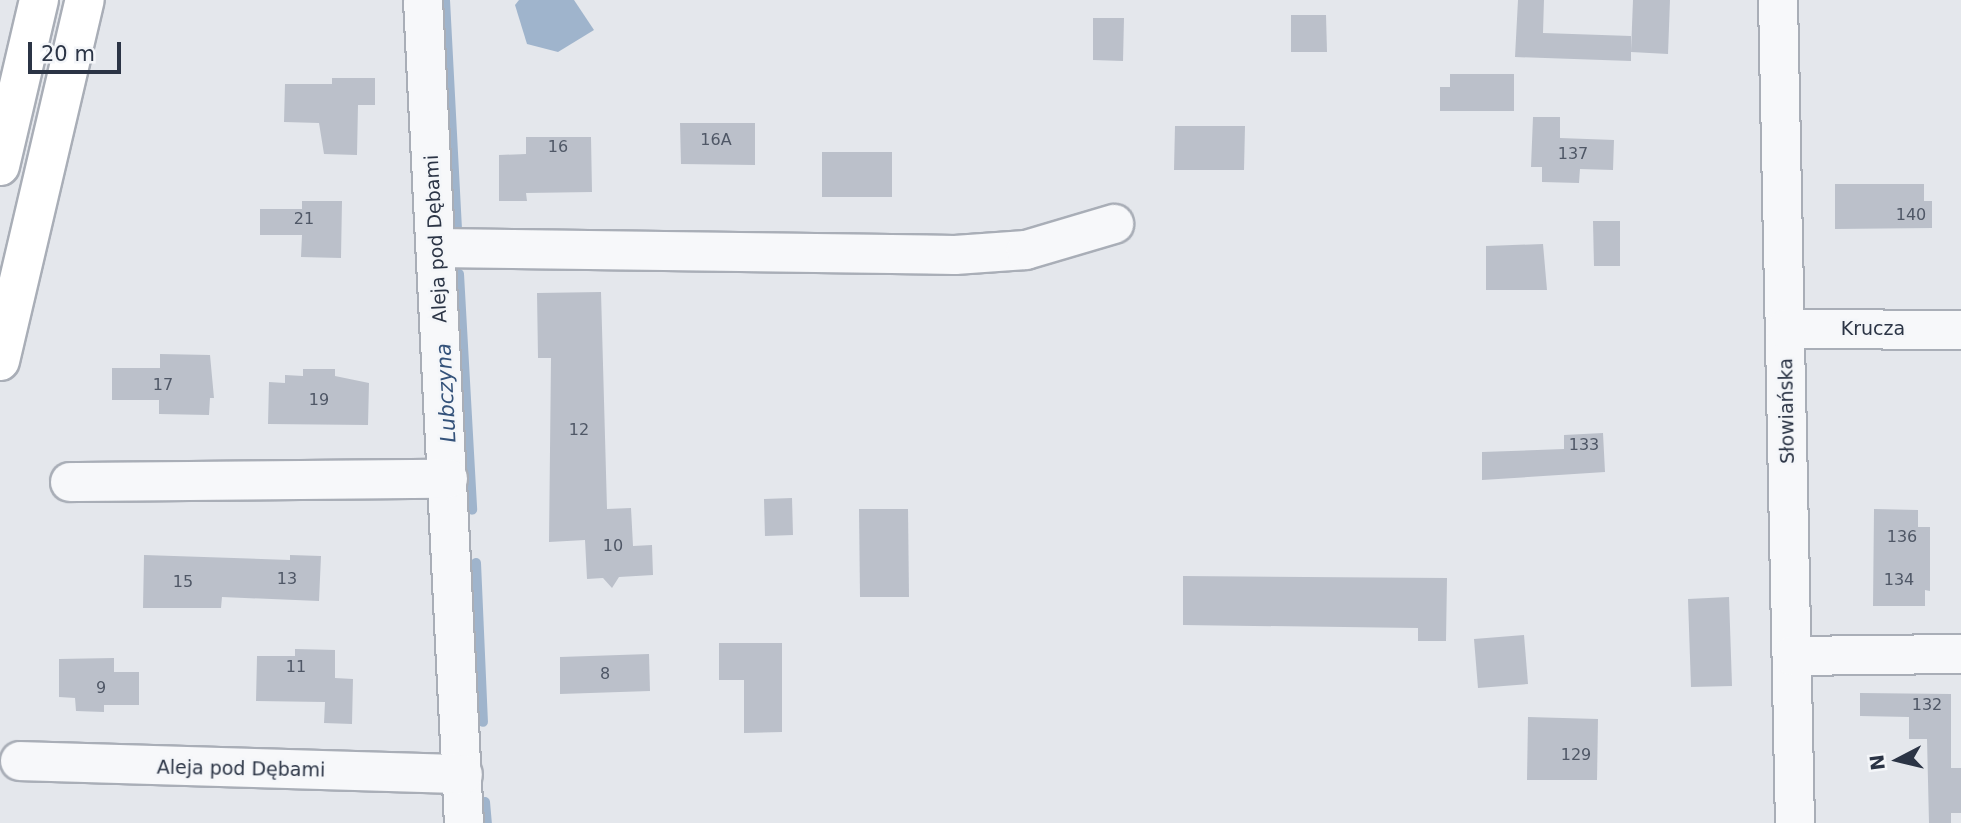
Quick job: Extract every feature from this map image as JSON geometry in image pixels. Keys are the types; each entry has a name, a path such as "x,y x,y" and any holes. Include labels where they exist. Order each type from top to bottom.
{"main road":[{"path":"0,166 39,0"},
{"path":"0,361 85,0"}],"street":[{"name":"Aleja pod Dębami","path":"423,0 464,823"},
{"name":"Słowiańska","path":"1778,0 1795,823"},
{"path":"437,248 955,255 1026,250 1114,224"},
{"name":"Krucza","path":"1786,329 1961,330"},
{"path":"70,482 448,479"},
{"path":"1792,656 1961,654"},
{"name":"Aleja pod Dębami","path":"20,761 463,774"}],"water":[{"path":"519,0 574,0 594,30 558,52 527,44 515,5"}],"building":[{"path":"1518,0 1544,0 1543,33 1631,36 1631,61 1515,57"},
{"path":"1633,0 1670,0 1668,54 1631,52"},
{"path":"1291,15 1326,15 1327,52 1291,52"},
{"path":"1093,18 1124,18 1123,61 1093,60"},
{"path":"1450,74 1514,74 1514,111 1440,111 1440,87 1450,87"},
{"path":"332,78 375,78 375,105 358,105 357,155 324,154 319,123 284,122 285,84 332,84"},
{"path":"1533,117 1560,117 1560,138 1614,140 1613,170 1580,169 1579,183 1542,182 1542,167 1531,167"},
{"path":"680,123 755,123 755,165 681,164"},
{"path":"1175,126 1245,126 1244,170 1174,170"},
{"path":"526,137 591,137 592,192 526,193 527,201 499,201 499,155 526,154"},
{"path":"822,152 892,152 892,197 822,197"},
{"path":"1835,184 1924,184 1924,201 1932,201 1932,228 1835,229"},
{"path":"302,201 342,201 341,258 301,257 302,235 260,235 260,209 302,209"},
{"path":"1593,221 1620,221 1620,266 1594,266"},
{"path":"1543,244 1547,290 1486,290 1486,246"},
{"path":"601,292 607,509 631,508 633,546 652,545 653,575 619,577 612,588 603,578 587,579 585,540 549,542 551,358 538,358 537,293"},
{"path":"160,354 210,355 214,398 210,398 209,415 159,414 159,400 112,400 112,368 160,368"},
{"path":"303,369 335,369 335,376 369,383 368,425 268,424 269,382 285,383 285,375 303,376"},
{"path":"1603,433 1605,472 1482,480 1482,452 1564,449 1564,435"},
{"path":"792,498 793,535 765,536 764,499"},
{"path":"859,509 908,509 909,597 860,597"},
{"path":"1874,509 1918,510 1918,527 1930,527 1930,591 1925,590 1925,606 1873,606"},
{"path":"144,555 290,560 290,555 321,556 319,601 222,597 221,608 143,608"},
{"path":"1183,576 1447,578 1446,641 1418,641 1418,628 1183,625"},
{"path":"1729,597 1732,686 1691,687 1688,599"},
{"path":"1524,635 1528,684 1478,688 1474,639"},
{"path":"719,643 782,643 782,732 744,733 744,680 719,680"},
{"path":"295,649 335,650 335,678 353,679 352,724 324,723 325,702 256,701 257,656 295,656"},
{"path":"649,654 650,691 560,694 560,657"},
{"path":"114,658 114,672 139,672 139,705 104,705 104,712 76,711 75,698 59,697 59,659"},
{"path":"1860,693 1951,694 1951,768 1961,768 1961,813 1951,813 1951,823 1929,823 1927,739 1909,739 1909,717 1860,716"},
{"path":"1528,717 1598,719 1597,780 1527,780"}],"waterway":[{"name":"Lubczyna","path":"445,0 457,228"},
{"name":"Lubczyna","path":"459,274 472,510"},
{"name":"Lubczyna","path":"476,563 483,722"},
{"name":"Lubczyna","path":"485,802 487,823"}]}
